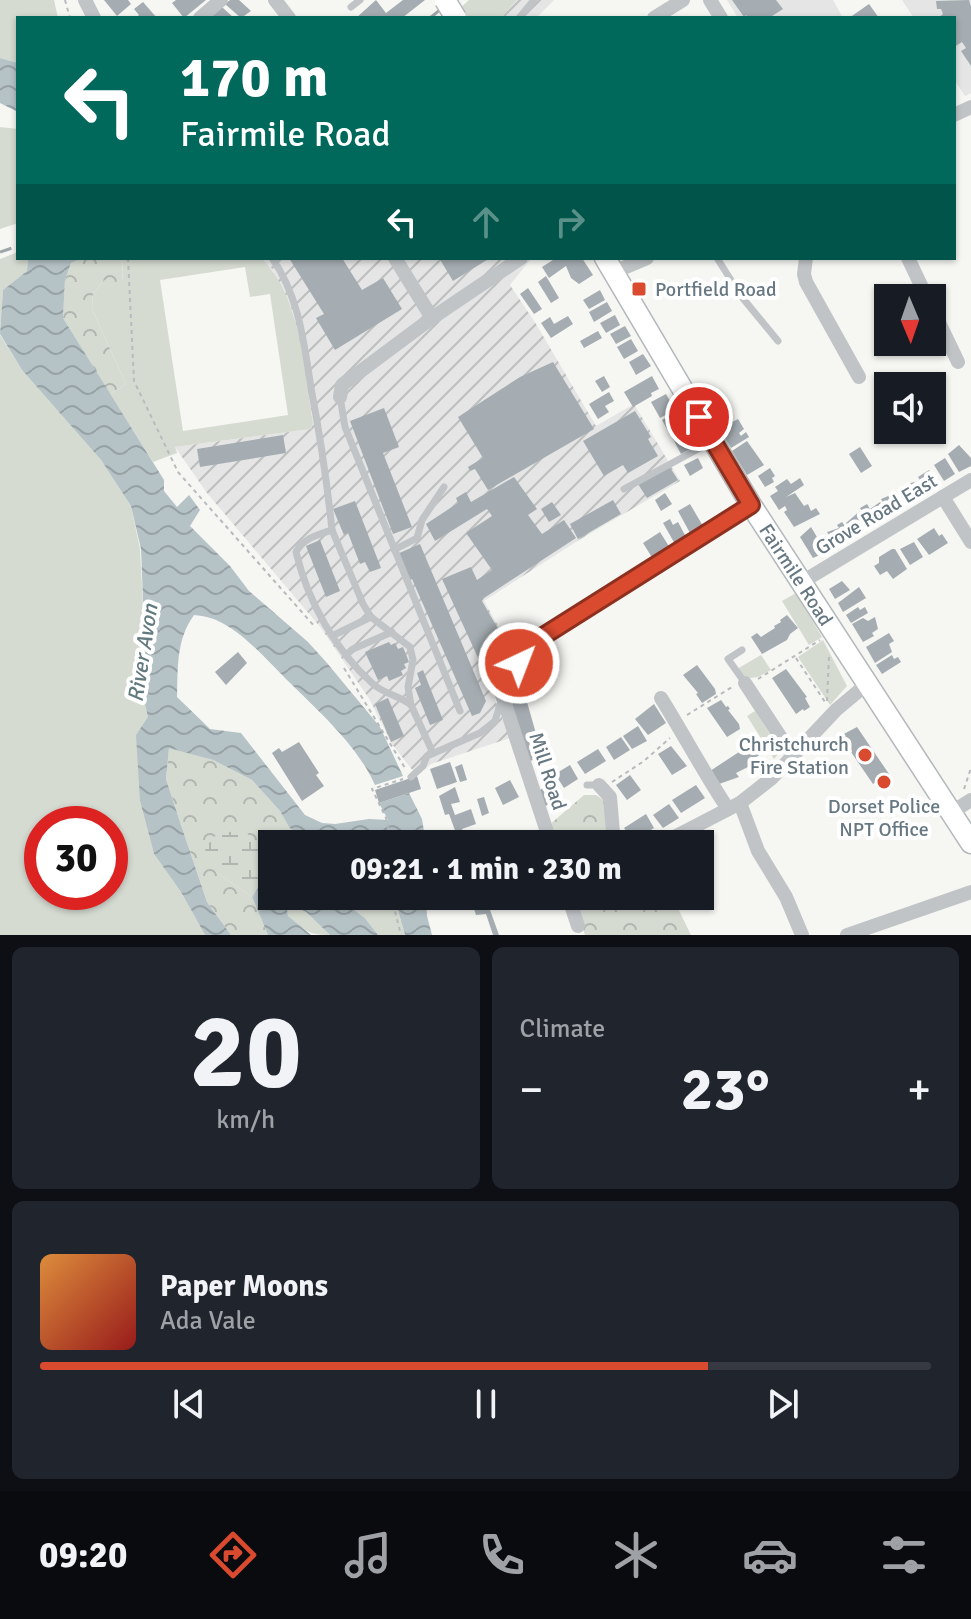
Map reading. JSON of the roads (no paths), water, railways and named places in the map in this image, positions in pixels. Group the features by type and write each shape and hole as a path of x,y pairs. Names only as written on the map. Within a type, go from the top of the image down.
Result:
{"main road":[{"name":"Fairmile Road","path":"610,265 751,505 867,684 964,804 971,843"}],"street":[{"path":"202,16 221,0"},
{"path":"275,0 287,16"},
{"path":"657,16 683,0"},
{"path":"396,260 432,318"},
{"path":"610,265 636,260"},
{"path":"806,260 806,282 859,377"},
{"path":"909,260 920,284"},
{"path":"340,397 342,385 497,265"},
{"path":"946,337 958,362"},
{"name":"Grove Road East","path":"802,582 971,480"},
{"path":"943,497 971,542"},
{"path":"502,695 529,645 751,505"},
{"path":"746,683 793,756"},
{"path":"688,830 734,806 772,778 836,710 867,684"},
{"name":"Mill Road","path":"502,695 546,830"},
{"path":"661,698 701,770 734,806 786,897 802,935"},
{"path":"596,786 610,797 613,830"},
{"path":"847,935 971,892"},
{"path":"573,910 578,926"}],"lane":[{"path":"351,7 360,0"},
{"path":"521,16 534,0"},
{"path":"273,260 283,273 298,311 332,530 371,617 410,647 413,660 408,687 411,705 433,753"},
{"path":"718,260 741,296 778,341"},
{"path":"340,397 345,427 460,711"},
{"path":"624,489 713,441"},
{"path":"394,550 417,538 422,520 444,487"},
{"path":"332,530 313,536 296,552 319,617 375,686 411,705"},
{"path":"332,636 371,617"},
{"path":"347,654 392,632"},
{"path":"742,650 728,659 746,683"},
{"path":"411,777 427,756 480,733 495,721 502,695"}],"water":[{"path":"0,58 16,62 16,111 0,103"},
{"name":"River Avon","path":"28,260 78,260 71,263 65,280 63,318 164,480 164,491 177,507 189,495 200,510 190,526 230,566 249,591 308,642 327,663 380,727 403,776 375,785 347,741 322,715 248,641 213,619 194,615 188,624 179,654 177,697 210,729 241,733 305,815 322,823 335,824 369,819 388,820 379,803 409,793 422,819 424,830 292,830 280,811 252,780 213,760 169,748 166,779 179,819 207,902 231,935 205,935 181,892 154,854 140,801 136,735 148,717 140,680 144,625 141,549 131,506 101,460 22,370 0,334 3,290 27,271"},
{"path":"258,888 258,910 287,910 288,916 311,935 268,935 252,897"},
{"path":"302,910 354,910 378,935 330,935"},
{"path":"398,910 427,910 432,935 405,935"}],"railway":[{"path":"432,16 452,0"},
{"path":"0,252 16,247"}],"place":[{"name":"Portfield Road","path":"639,289"},
{"name":"Christchurch Fire Station","path":"865,755"},
{"name":"Dorset Police NPT Office","path":"884,782"}]}
